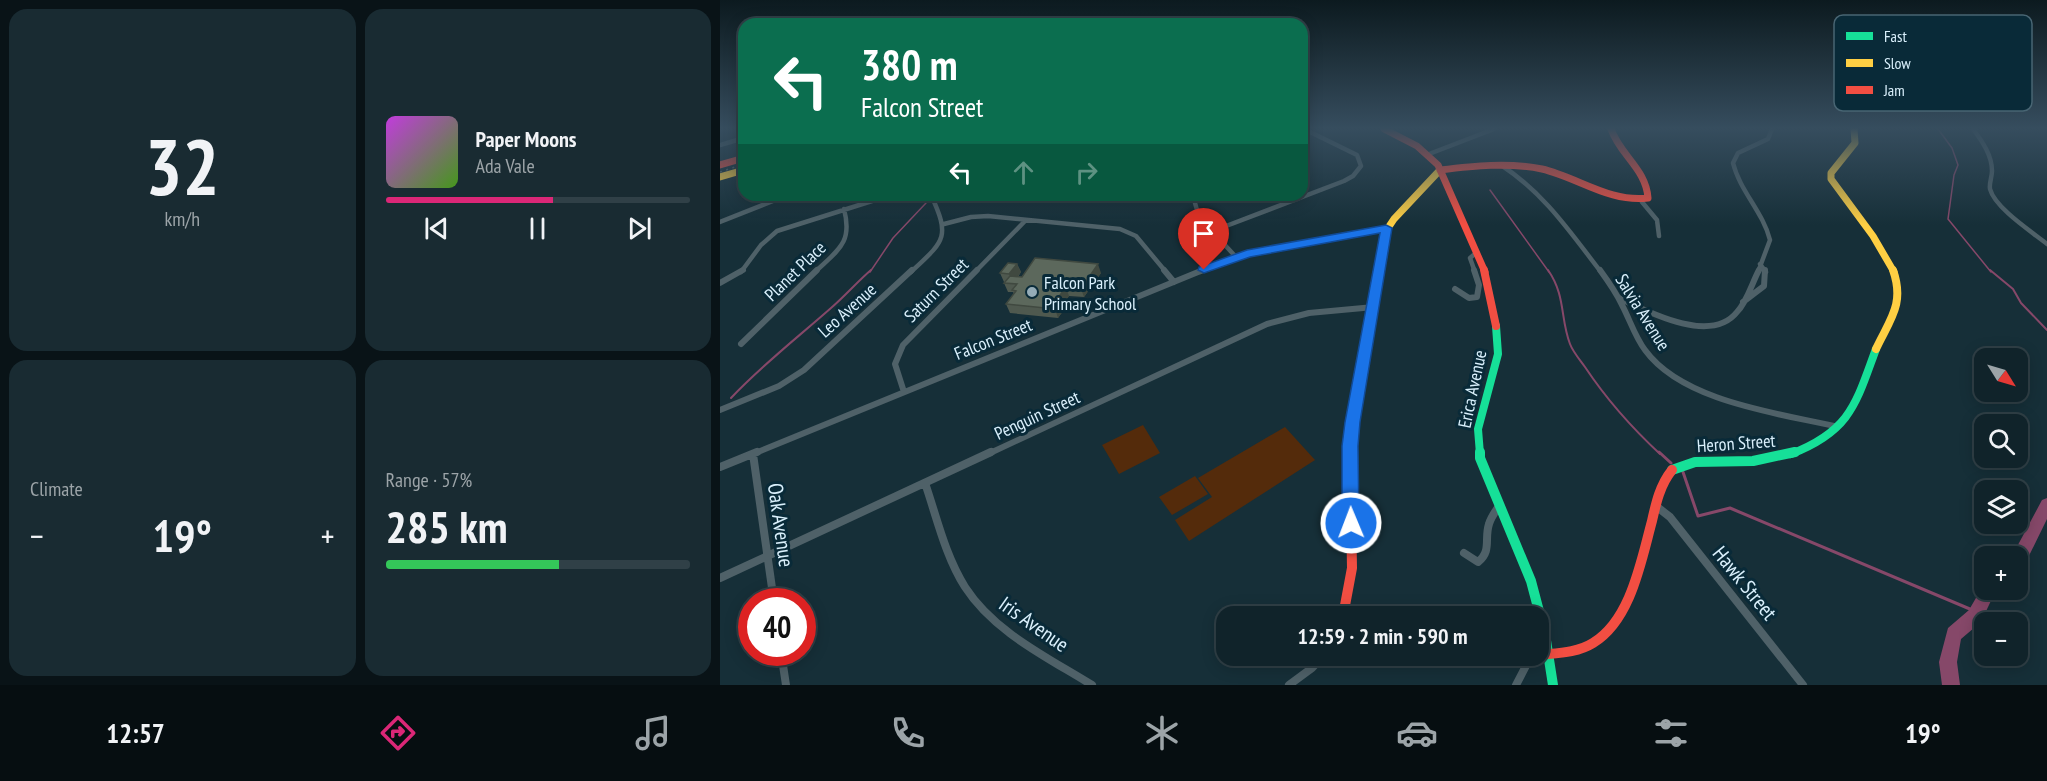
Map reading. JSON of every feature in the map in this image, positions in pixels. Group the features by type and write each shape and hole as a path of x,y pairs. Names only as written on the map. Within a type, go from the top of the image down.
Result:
{"main road":[{"name":"Erica Avenue","path":"1433,161 1440,170 1477,252 1490,290 1498,345 1496,366 1478,429 1477,443 1480,458 1531,581 1534,606"},
{"path":"1346,606 1352,568 1350,446 1386,228 1440,170 1500,164 1542,168 1631,201 1642,202 1648,198 1650,192 1648,183 1629,161"},
{"name":"Heron Street","path":"1549,653 1588,645 1600,639 1611,629 1634,578 1667,476 1679,465 1691,462 1758,462 1778,458 1814,445 1856,403 1899,296 1891,265 1831,179 1831,172 1840,161"},
{"path":"720,177 738,172"},
{"name":"Erica Avenue","path":"1545,666 1553,685"}],"street":[{"path":"1308,195 1344,181 1359,171 1361,166 1359,161"},
{"path":"1619,298 1680,323 1706,326 1725,323 1738,312 1769,246 1768,232 1738,178 1733,161"},
{"path":"1991,161 1992,194 2006,210 2047,244"},
{"name":"Salvia Avenue","path":"1500,164 1524,179 1546,200 1572,232 1619,298 1643,348 1661,367 1677,378 1711,394 1834,426"},
{"path":"720,222 773,201"},
{"path":"720,283 743,271 761,245 777,231 871,201"},
{"path":"934,201 944,224 979,216 1108,227 1126,231 1139,240 1174,282"},
{"path":"1196,201 1195,211 1236,257"},
{"path":"1213,231 1292,201"},
{"path":"1642,202 1657,220 1659,236"},
{"name":"Planet Place","path":"741,344 842,246 849,226 844,209"},
{"name":"Saturn Street","path":"904,392 895,364 903,345 1026,220"},
{"name":"Leo Avenue","path":"720,410 779,386 804,370 932,252 943,239 944,224"},
{"name":"Falcon Street","path":"720,467 1236,257 1386,228"},
{"path":"1455,289 1472,299 1479,295 1479,285 1470,258 1477,252"},
{"path":"1742,303 1764,286 1766,272 1760,264"},
{"name":"Penguin Street","path":"720,578 1268,324 1309,313 1374,307"},
{"name":"Oak Avenue","path":"753,454 772,588"},
{"name":"Iris Avenue","path":"925,483 955,566 973,599 1007,630 1092,685"},
{"name":"Hawk Street","path":"1656,506 1670,517 1803,685"},
{"path":"1464,554 1478,562 1486,555 1490,540 1489,521 1500,507"},
{"path":"783,666 786,685"},
{"path":"1289,685 1314,666"},
{"path":"1516,685 1527,666"}],"shaded area":[{"path":"1143,425 1160,453 1119,474 1102,445"},
{"path":"1285,427 1315,460 1189,541 1175,520 1212,497 1198,478"},
{"path":"1195,476 1208,494 1172,515 1159,497"}],"building":[{"path":"1035,258 1098,264 1081,289 1066,287 1055,302 1060,302 1055,309 1006,304 1016,291 1012,290 1017,284 1004,283 1010,276 1022,277"},
{"path":"1008,263 1017,264 1009,274 1000,273"}],"waterway":[{"path":"1957,161 1958,165 1954,175 1948,219 1991,272"},
{"path":"1490,190 1549,272"},
{"path":"870,272 893,238 926,203"},
{"path":"731,398 871,270"},
{"path":"1548,270 1558,289 1567,334 1573,350 1611,402 1660,454"},
{"path":"1990,270 2013,289 2021,303 2047,330"},
{"path":"1659,452 1671,463"},
{"path":"1683,472 1698,516 1730,508 1977,612"},
{"path":"2026,546 2047,504"},
{"path":"1951,685 1948,662 1954,634 1975,616 1983,600"}],"railway":[{"path":"720,172 738,166"}],"traffic: fast":[{"path":"1496,326 1498,354 1478,429 1480,458 1531,581 1545,634 1553,685"},
{"path":"1672,470 1695,462 1771,459 1788,455 1821,440 1835,429 1857,401 1876,349"}],"traffic: slow":[{"path":"1841,161 1831,173 1831,179 1884,252 1898,283 1897,305 1876,349"},
{"path":"1368,336 1384,234 1394,219 1440,170"},
{"path":"720,177 738,172"}],"traffic: jam":[{"path":"720,165 734,161"},
{"path":"1434,161 1438,165 1485,272 1496,326"},
{"path":"1440,170 1491,165 1529,167 1554,172 1625,198 1648,198 1644,178 1632,161"},
{"path":"1345,606 1352,568 1350,446 1368,336"},
{"path":"1549,654 1587,646 1605,634 1616,621 1639,567 1660,492 1672,470"}],"place":[{"name":"Falcon Park Primary School","path":"1032,292"}],"route":[{"path":"1204,270 1247,254 1386,228 1350,446 1351,523"}]}
